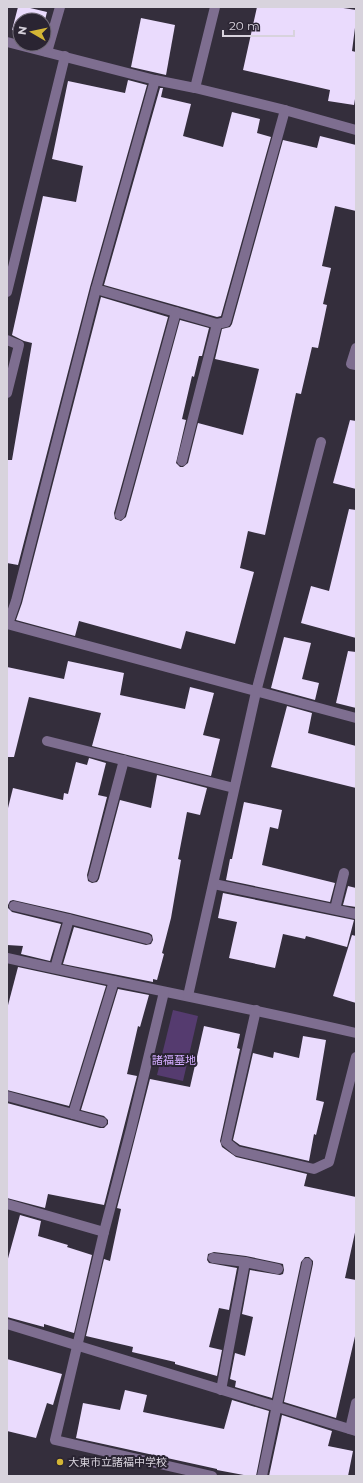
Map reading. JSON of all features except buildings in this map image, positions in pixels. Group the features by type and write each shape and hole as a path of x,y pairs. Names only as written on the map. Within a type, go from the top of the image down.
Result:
{"street":[{"path":"52,35 60,7"},
{"path":"195,88 215,7"},
{"path":"47,52 155,80 285,110 356,130"},
{"path":"7,292 65,56"},
{"path":"155,80 96,289 18,594 8,624 356,718"},
{"path":"96,289 217,324 226,322 285,110"},
{"path":"120,516 176,312"},
{"path":"182,461 217,324"},
{"path":"7,340 19,345 7,393"},
{"path":"356,348 352,364 356,365"},
{"path":"188,996 256,692 321,442"},
{"path":"47,741 234,788"},
{"path":"93,878 124,760"},
{"path":"335,909 344,873"},
{"path":"214,884 356,914"},
{"path":"14,906 147,939"},
{"path":"55,968 69,919"},
{"path":"7,958 256,1010 356,1033"},
{"path":"73,1114 114,981"},
{"path":"164,992 133,1121 104,1232 55,1440 212,1476"},
{"path":"256,1010 226,1142 237,1151 314,1169 328,1162 356,1057"},
{"path":"7,1096 102,1122"},
{"path":"7,1204 104,1232"},
{"path":"213,1258 245,1262 278,1269"},
{"path":"221,1390 245,1262"},
{"path":"262,1476 307,1263"},
{"path":"7,1324 353,1430 356,1403"}],"green space":[{"name":"諸福墓地","path":"173,1010 198,1016 183,1081 157,1075"}],"place":[{"name":"大東市立諸福中学校","path":"60,1462"}]}
